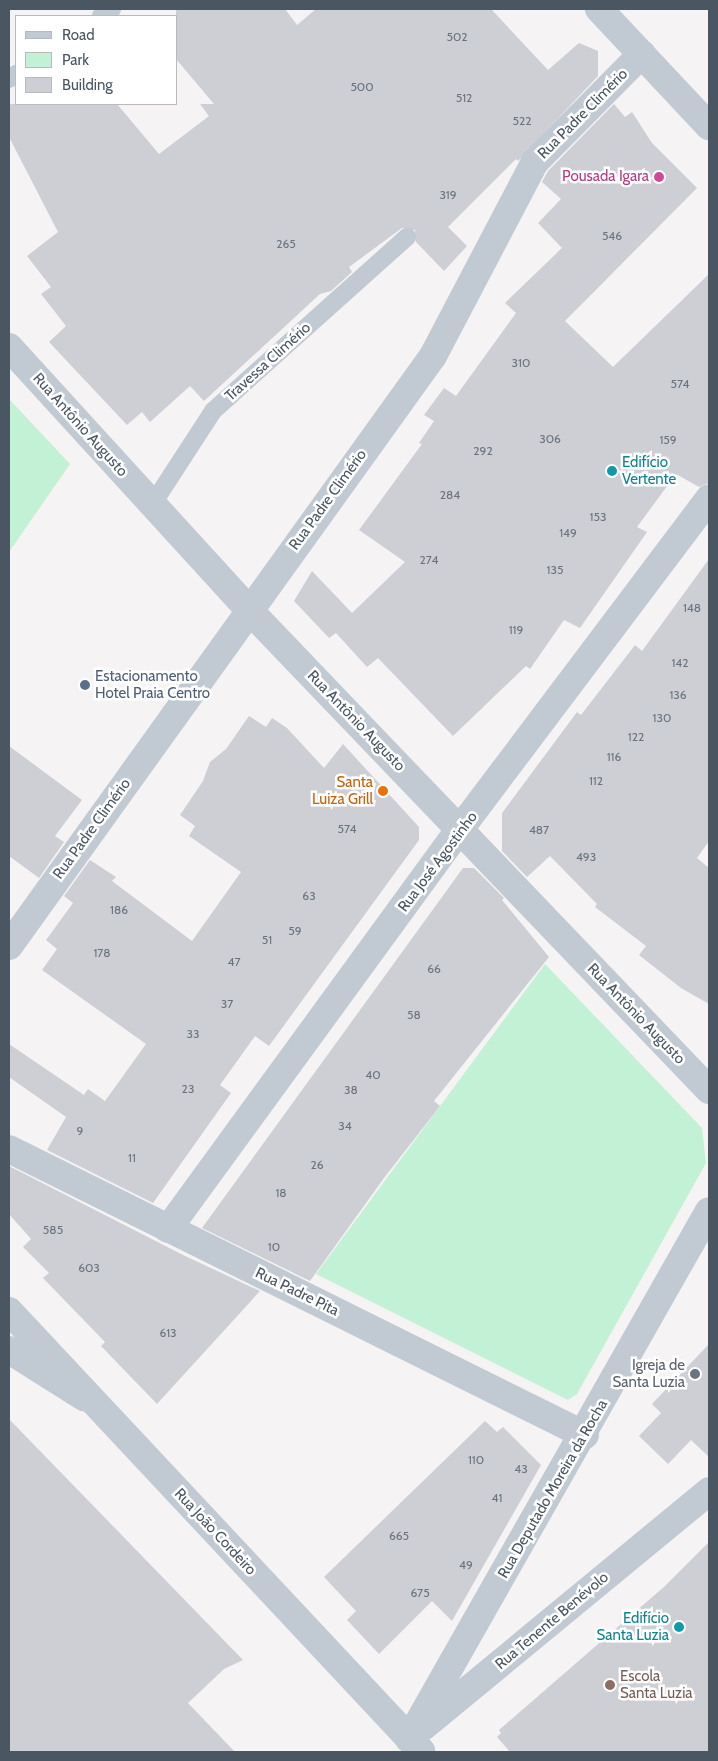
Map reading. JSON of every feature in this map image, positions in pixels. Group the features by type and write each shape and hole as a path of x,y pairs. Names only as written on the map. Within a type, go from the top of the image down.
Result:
{"street":[{"path":"599,9 709,126"},
{"name":"Rua Padre Climério","path":"9,946 433,356 535,162 642,54"},
{"name":"Rua Antônio Augusto","path":"9,347 249,610 709,1090"},
{"name":"Rua José Agostinho","path":"168,1229 460,829 709,498"},
{"name":"Rua Padre Pita","path":"9,1149 585,1435"},
{"name":"Rua Deputado Moreira da Rocha","path":"409,1748 709,1211"},
{"name":"Rua João Cordeiro","path":"9,1311 409,1748"},
{"path":"9,1350 92,1402"},
{"name":"Rua Tenente Benévolo","path":"409,1748 709,1491"}],"lane":[{"name":"Travessa Climério","path":"152,505 213,411 406,237"}],"green space":[{"path":"9,399 70,464 9,552"},
{"path":"545,964 702,1128 706,1163 577,1394 568,1400 316,1274"}],"building":[{"path":"176,9 285,9 297,25 316,9 491,9 548,70 579,43 598,51 598,76 518,161 516,159 448,227 467,246 444,271 416,242 415,230 402,228 349,267 352,272 331,291 320,294 204,401 190,386 150,422 142,412 127,425 49,342 66,326 41,294 51,287 27,256 58,232 9,137 9,104 118,105 159,154 209,116 200,104 214,104 178,61 178,15 176,15"},
{"path":"614,104 625,117 632,112 652,143 697,188 565,321 613,367 709,274 709,483 699,487 676,474 637,527 647,532 580,628 564,620 530,669 526,666 453,736 378,658 367,667 336,633 329,638 294,601 312,571 352,613 405,562 359,530 422,444 419,443 434,421 424,415 444,388 456,396 516,313 505,303 562,248 538,223 561,199 542,182 548,171"},
{"path":"709,559 709,841 697,858 709,868 709,1004 681,988 639,955 646,946 595,907 597,904 550,856 527,877 502,851 502,813 577,712 581,715 635,645 642,651"},
{"path":"249,716 266,727 272,718 287,728 324,768 343,744 419,827 419,840 269,1046 255,1036 220,1085 231,1093 153,1203 47,1150 66,1117 9,1077 9,1044 84,1095 88,1089 105,1101 146,1044 42,970 57,949 46,940 73,903 64,896 90,860 116,877 112,881 192,941 241,872 189,836 195,826 180,815 203,781 210,762 226,749"},
{"path":"9,746 82,800 55,836 64,842 39,878 9,856"},
{"path":"463,868 474,868 504,898 502,900 549,957 434,1101 440,1106 384,1178 310,1281 202,1228"},
{"path":"9,1166 183,1255 260,1291 157,1404 101,1346 105,1342 43,1278 49,1273 23,1247 31,1239 9,1214"},
{"name":"Igreja de Santa Luzia","path":"709,1344 709,1457 691,1440 668,1464 639,1436 661,1413 652,1404"},
{"path":"9,1419 243,1660 224,1669 188,1703 235,1752 9,1752"},
{"path":"485,1421 497,1432 503,1427 541,1465 452,1621 432,1601 379,1654 347,1620 356,1611 324,1577"},
{"name":"Escola Santa Luzia","path":"709,1542 709,1752 510,1752 497,1737 501,1733 499,1730 665,1586"}],"place":[{"name":"Pousada Igara","path":"659,177"},
{"name":"Edifício Vertente","path":"612,471"},
{"name":"Estacionamento Hotel Praia Centro","path":"85,685"},
{"name":"Santa Luiza Grill","path":"383,791"},
{"name":"Igreja de Santa Luzia","path":"695,1374"},
{"name":"Edifício Santa Luzia","path":"679,1627"},
{"name":"Escola Santa Luzia","path":"610,1685"}]}
